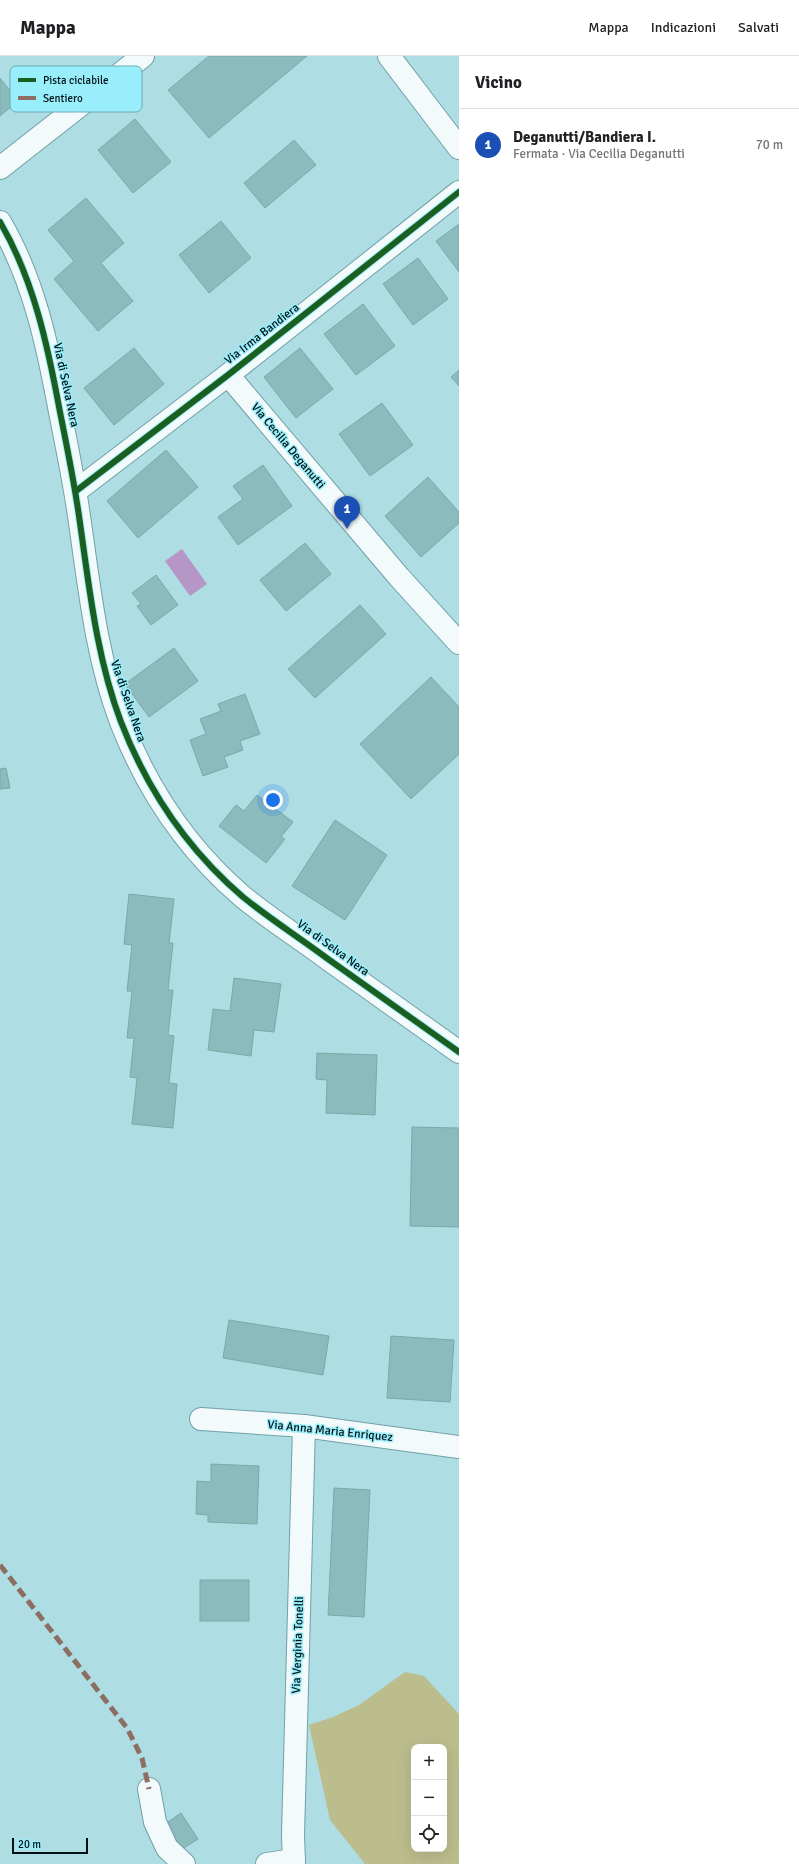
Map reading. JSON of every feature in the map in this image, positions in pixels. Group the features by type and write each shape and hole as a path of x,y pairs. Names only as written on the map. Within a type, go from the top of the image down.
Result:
{"street":[{"path":"130,66 143,56"},
{"path":"389,56 459,148"},
{"path":"0,168 72,112"},
{"name":"Via Irma Bandiera","path":"76,491 228,375 459,192"},
{"name":"Via di Selva Nera","path":"0,222 22,266 41,326 51,366 76,491 99,646 110,687 135,754 152,788 170,817 212,867 251,903 459,1052"},
{"name":"Via Cecilia Deganutti","path":"228,375 394,571 459,643"},
{"name":"Via Anna Maria Enriquez","path":"201,1419 304,1426 459,1447"},
{"name":"Via Verginia Tonelli","path":"294,1862 304,1426"},
{"path":"149,1789 156,1822 167,1848 184,1864"},
{"path":"267,1864 294,1862"}],"green space":[{"path":"405,1672 424,1676 459,1714 459,1864 365,1864 330,1820 309,1725 333,1717 359,1705"}],"shaded area":[{"path":"182,549 207,584 190,596 165,561"}],"building":[{"path":"209,56 307,56 209,138 168,90"},
{"path":"0,78 10,91 10,108 0,116"},
{"path":"135,119 171,162 133,193 98,150"},
{"path":"294,140 316,165 265,208 244,183"},
{"path":"86,198 124,243 101,263 133,301 98,331 54,279 74,261 48,230"},
{"path":"221,221 251,258 209,293 179,255"},
{"path":"459,224 459,272 436,241"},
{"path":"418,258 448,299 413,325 383,284"},
{"path":"363,304 395,346 356,375 324,334"},
{"path":"134,348 164,384 114,425 84,388"},
{"path":"300,348 333,389 296,418 264,377"},
{"path":"459,370 459,386 451,377"},
{"path":"382,403 413,445 370,476 339,434"},
{"path":"166,450 198,487 138,538 107,501"},
{"path":"263,465 292,506 238,545 218,517 243,499 233,486"},
{"path":"428,477 459,512 459,523 421,557 385,516"},
{"path":"305,543 331,574 286,611 260,580"},
{"path":"156,575 178,605 151,625 137,606 141,604 132,593"},
{"path":"360,605 386,634 315,698 288,669"},
{"path":"174,648 198,681 149,717 125,684"},
{"path":"431,677 459,707 459,754 411,799 360,744"},
{"path":"245,694 260,734 240,741 243,750 224,757 228,767 203,776 190,740 206,734 200,719 221,711 218,704"},
{"path":"6,768 10,788 0,789 0,769"},
{"path":"257,795 293,822 281,837 285,839 266,863 219,826 236,805 244,811"},
{"path":"335,820 387,855 345,920 292,886"},
{"path":"129,894 174,899 169,943 173,943 168,990 173,990 168,1035 174,1036 169,1083 177,1084 173,1128 132,1124 137,1078 130,1077 134,1038 127,1038 132,991 127,991 132,945 124,944"},
{"path":"234,978 281,984 274,1032 254,1030 251,1056 208,1050 213,1009 230,1011"},
{"path":"317,1053 377,1055 375,1115 326,1113 327,1080 316,1079"},
{"path":"412,1127 459,1128 459,1227 410,1226"},
{"path":"229,1320 329,1336 323,1375 223,1358"},
{"path":"391,1336 454,1340 450,1402 387,1398"},
{"path":"211,1464 259,1466 257,1524 208,1522 208,1515 196,1514 197,1481 211,1482"},
{"path":"334,1488 370,1490 364,1617 328,1615"},
{"path":"200,1580 249,1580 249,1621 200,1621"},
{"path":"181,1813 198,1839 181,1850 165,1824"}],"marked path":[{"path":"0,1565 127,1728 142,1758 149,1789"}],"cycle path":[{"path":"76,491 228,375 459,192"},
{"path":"0,222 12,244 31,290 45,339 73,477 99,646 112,697 131,747 143,771 171,817 187,839 223,879 243,897 274,921 459,1052"}],"place":[{"name":"Deganutti/Bandiera I.","path":"347,529"}]}
